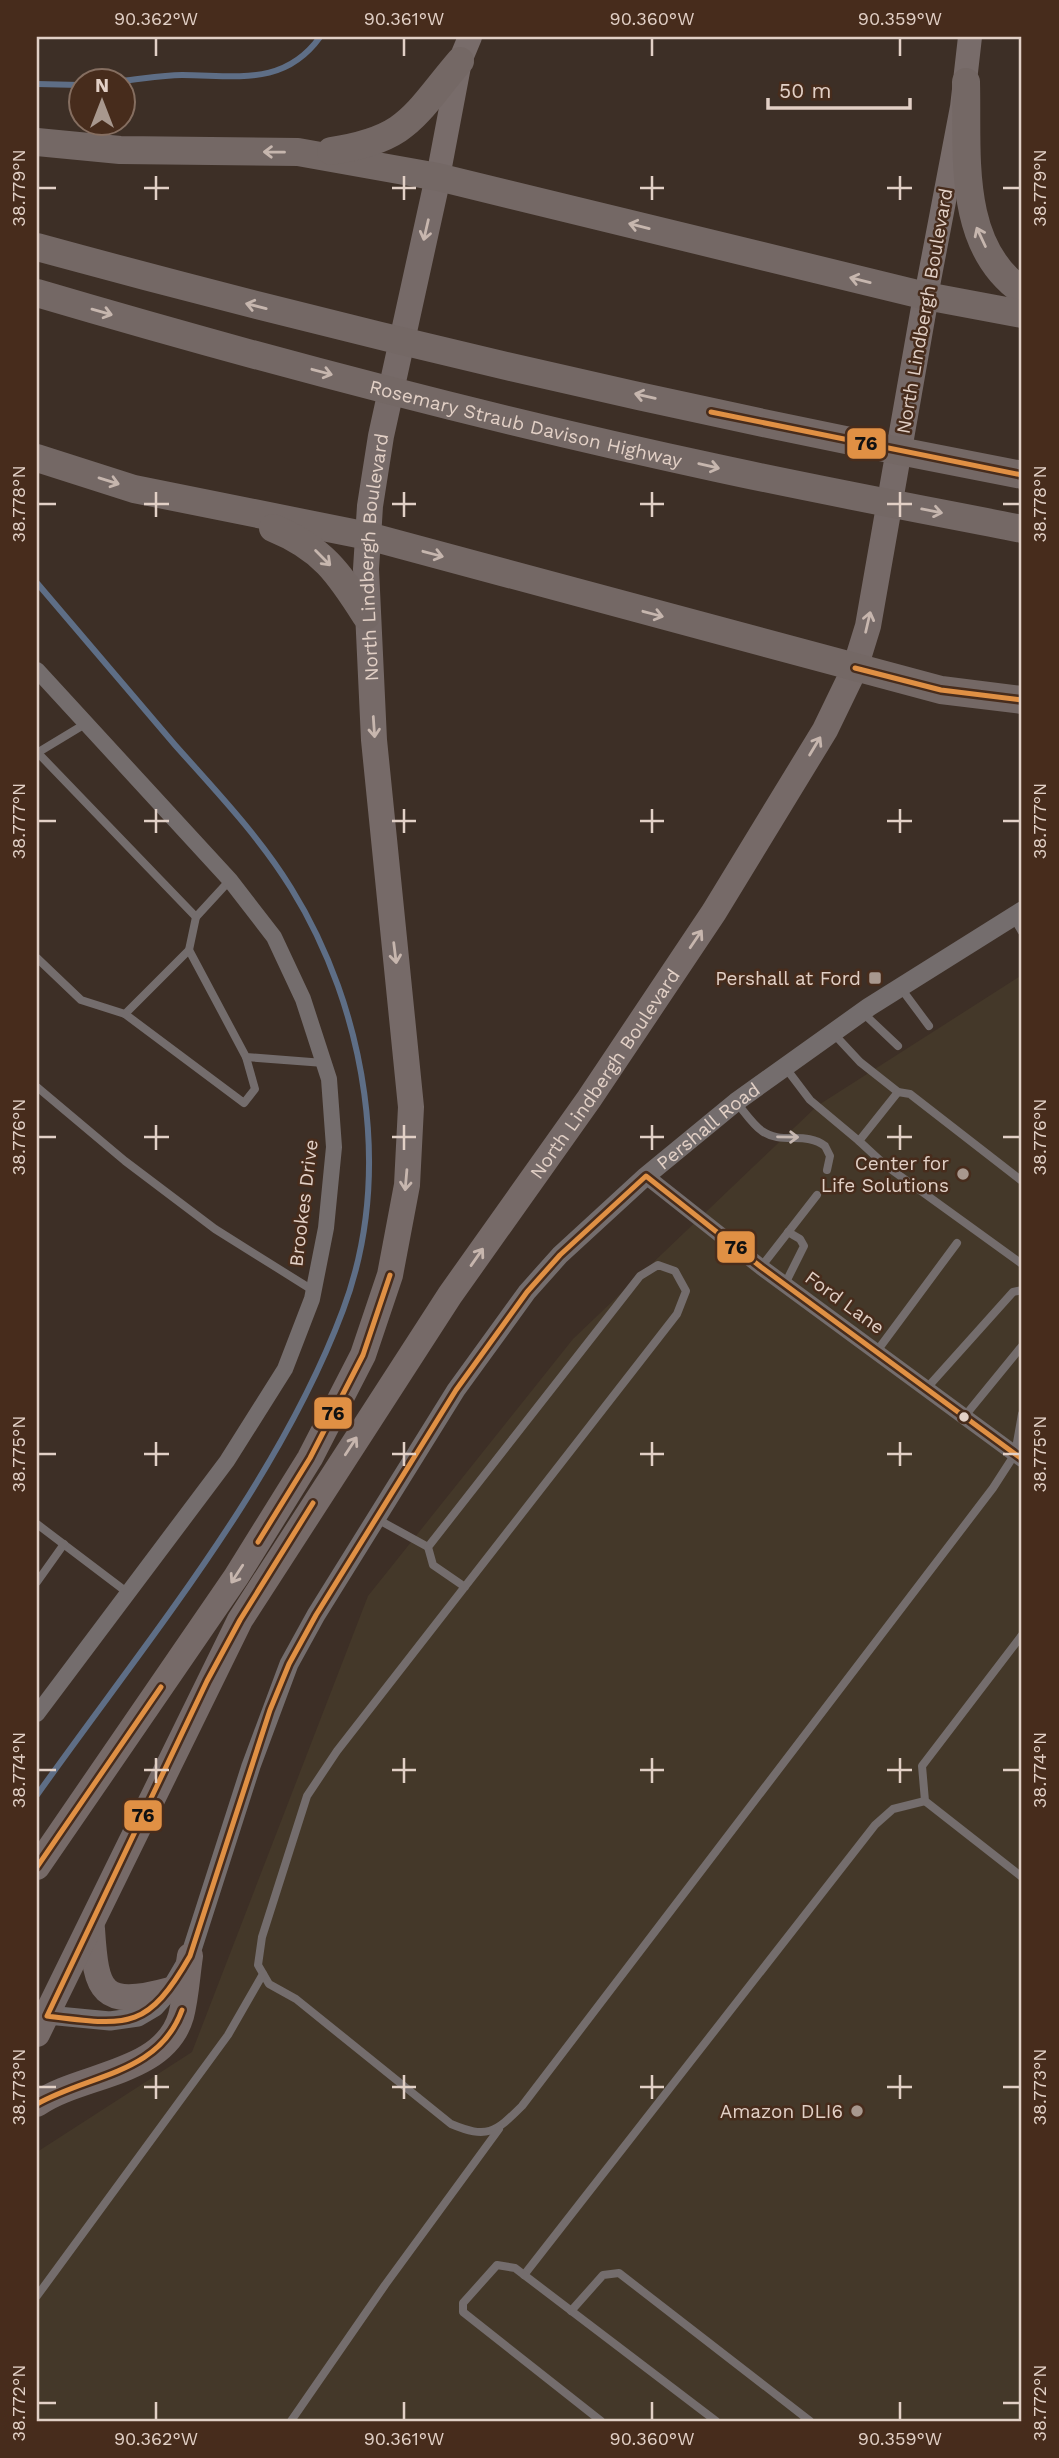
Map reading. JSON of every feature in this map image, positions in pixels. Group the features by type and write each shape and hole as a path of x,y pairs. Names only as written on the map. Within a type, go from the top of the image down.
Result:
{"highway":[{"path":"37,142 120,150 312,154 359,147 402,130 465,49"},
{"path":"364,164 393,156 412,145 425,130 465,49"},
{"path":"968,58 969,202 980,239 998,265 1022,291"},
{"path":"312,154 438,177 926,296 1022,314"},
{"name":"North Lindbergh Boulevard","path":"37,1867 236,1577 310,1458 363,1354 390,1275 407,1185 411,1107 390,910 366,617 368,536 381,436 438,177"},
{"path":"37,247 267,309 871,446 1022,475"},
{"name":"Rosemary Straub Davison Highway","path":"37,292 242,350 527,424 717,468 1022,529"},
{"name":"North Lindbergh Boulevard","path":"40,2021 92,1926 208,1681 268,1573 450,1295 589,1100 714,912 825,730 855,668 868,626 926,296"},
{"path":"37,458 134,489 368,536 941,690 1022,699"},
{"path":"219,506 296,537 318,552 343,579 366,617"},
{"path":"92,1926 95,1973 101,1986 114,1995 132,1998 170,1990"},
{"path":"37,2104 130,2065 168,2039 180,2017 190,1956"}],"main road":[{"name":"North Lindbergh Boulevard","path":"438,177 465,49"},
{"name":"North Lindbergh Boulevard","path":"926,296 968,58"}],"street":[{"name":"Brookes Drive","path":"37,671 230,880 274,937 303,999 329,1079 334,1147 326,1228 314,1291 285,1369 227,1461 37,1714"},
{"name":"Pershall Road","path":"40,2021 110,2021 138,2017 155,2007 170,1990 190,1956 251,1766 289,1664 456,1390 527,1292 560,1255 646,1176 736,1102 862,1012 1019,920"},
{"name":"Ford Lane","path":"646,1176 761,1267 1019,1457"}],"lane":[{"path":"85,724 37,753 196,918"},
{"path":"125,1014 189,950 196,918 230,880"},
{"path":"37,958 81,1000 125,1014 244,1103 255,1089 246,1057 189,950"},
{"path":"901,987 929,1026"},
{"path":"862,1012 898,1046"},
{"path":"833,1033 860,1062 898,1092 910,1094 1022,1181"},
{"path":"246,1057 324,1063"},
{"path":"785,1067 810,1100 885,1165 1022,1264"},
{"path":"37,1087 125,1161 215,1229 314,1291"},
{"path":"859,1141 898,1092"},
{"path":"736,1102 763,1132 774,1136 805,1136 825,1146 830,1156 827,1170"},
{"path":"761,1267 817,1195"},
{"path":"785,1284 804,1246 800,1239 788,1232"},
{"path":"877,1351 957,1243"},
{"path":"428,1547 640,1276 658,1265 674,1271 686,1291 677,1314 337,1751 307,1796 262,1937 258,1965 269,1984 296,1999 451,2124 476,2134 499,2129"},
{"path":"926,1389 1013,1292 1022,1290"},
{"path":"964,1417 1022,1346"},
{"path":"291,2421 499,2129 522,2106 1019,1457 1022,1414"},
{"path":"377,1518 428,1547 433,1565 465,1587"},
{"path":"37,1524 128,1593"},
{"path":"37,1582 64,1545"},
{"path":"1022,1635 922,1766 925,1801 1022,1877"},
{"path":"524,2275 878,1822 893,1809 925,1801"},
{"path":"37,2296 228,2035 263,1974"},
{"path":"601,2421 463,2312 463,2304 497,2265 515,2268 716,2421"},
{"path":"571,2311 603,2275 618,2273 810,2421"}],"shaded area":[{"path":"1022,975 1022,2421 37,2421 37,2152 192,2052 368,1596 573,1339 817,1106"}],"waterway":[{"path":"136,79 174,75 258,75 291,64 306,53 320,37"},
{"path":"37,84 66,85"},
{"path":"37,583 236,814 291,888 317,935 338,986 354,1039 364,1093 369,1149 367,1204 358,1258 343,1310 316,1375 283,1438 206,1561 37,1795"}],"transit line":[{"name":"76","path":"711,412 1022,475"},
{"name":"76","path":"855,668 941,690 1022,700"},
{"name":"76","path":"313,1503 240,1620 207,1681 47,2016 97,2021 133,2018 147,2011 175,1981 190,1956 270,1710 289,1664 316,1615 456,1390 527,1292 560,1255 646,1176 761,1267 1022,1459"},
{"name":"76","path":"258,1542 310,1458 363,1355 390,1275"},
{"name":"76","path":"37,1867 161,1687"},
{"name":"76","path":"37,2104 140,2060 157,2047 171,2031 182,2010"}],"place":[{"name":"Pershall at Ford","path":"875,978"},
{"name":"Center for Life Solutions","path":"963,1174"},
{"name":"Amazon DLI6","path":"857,2111"}]}
